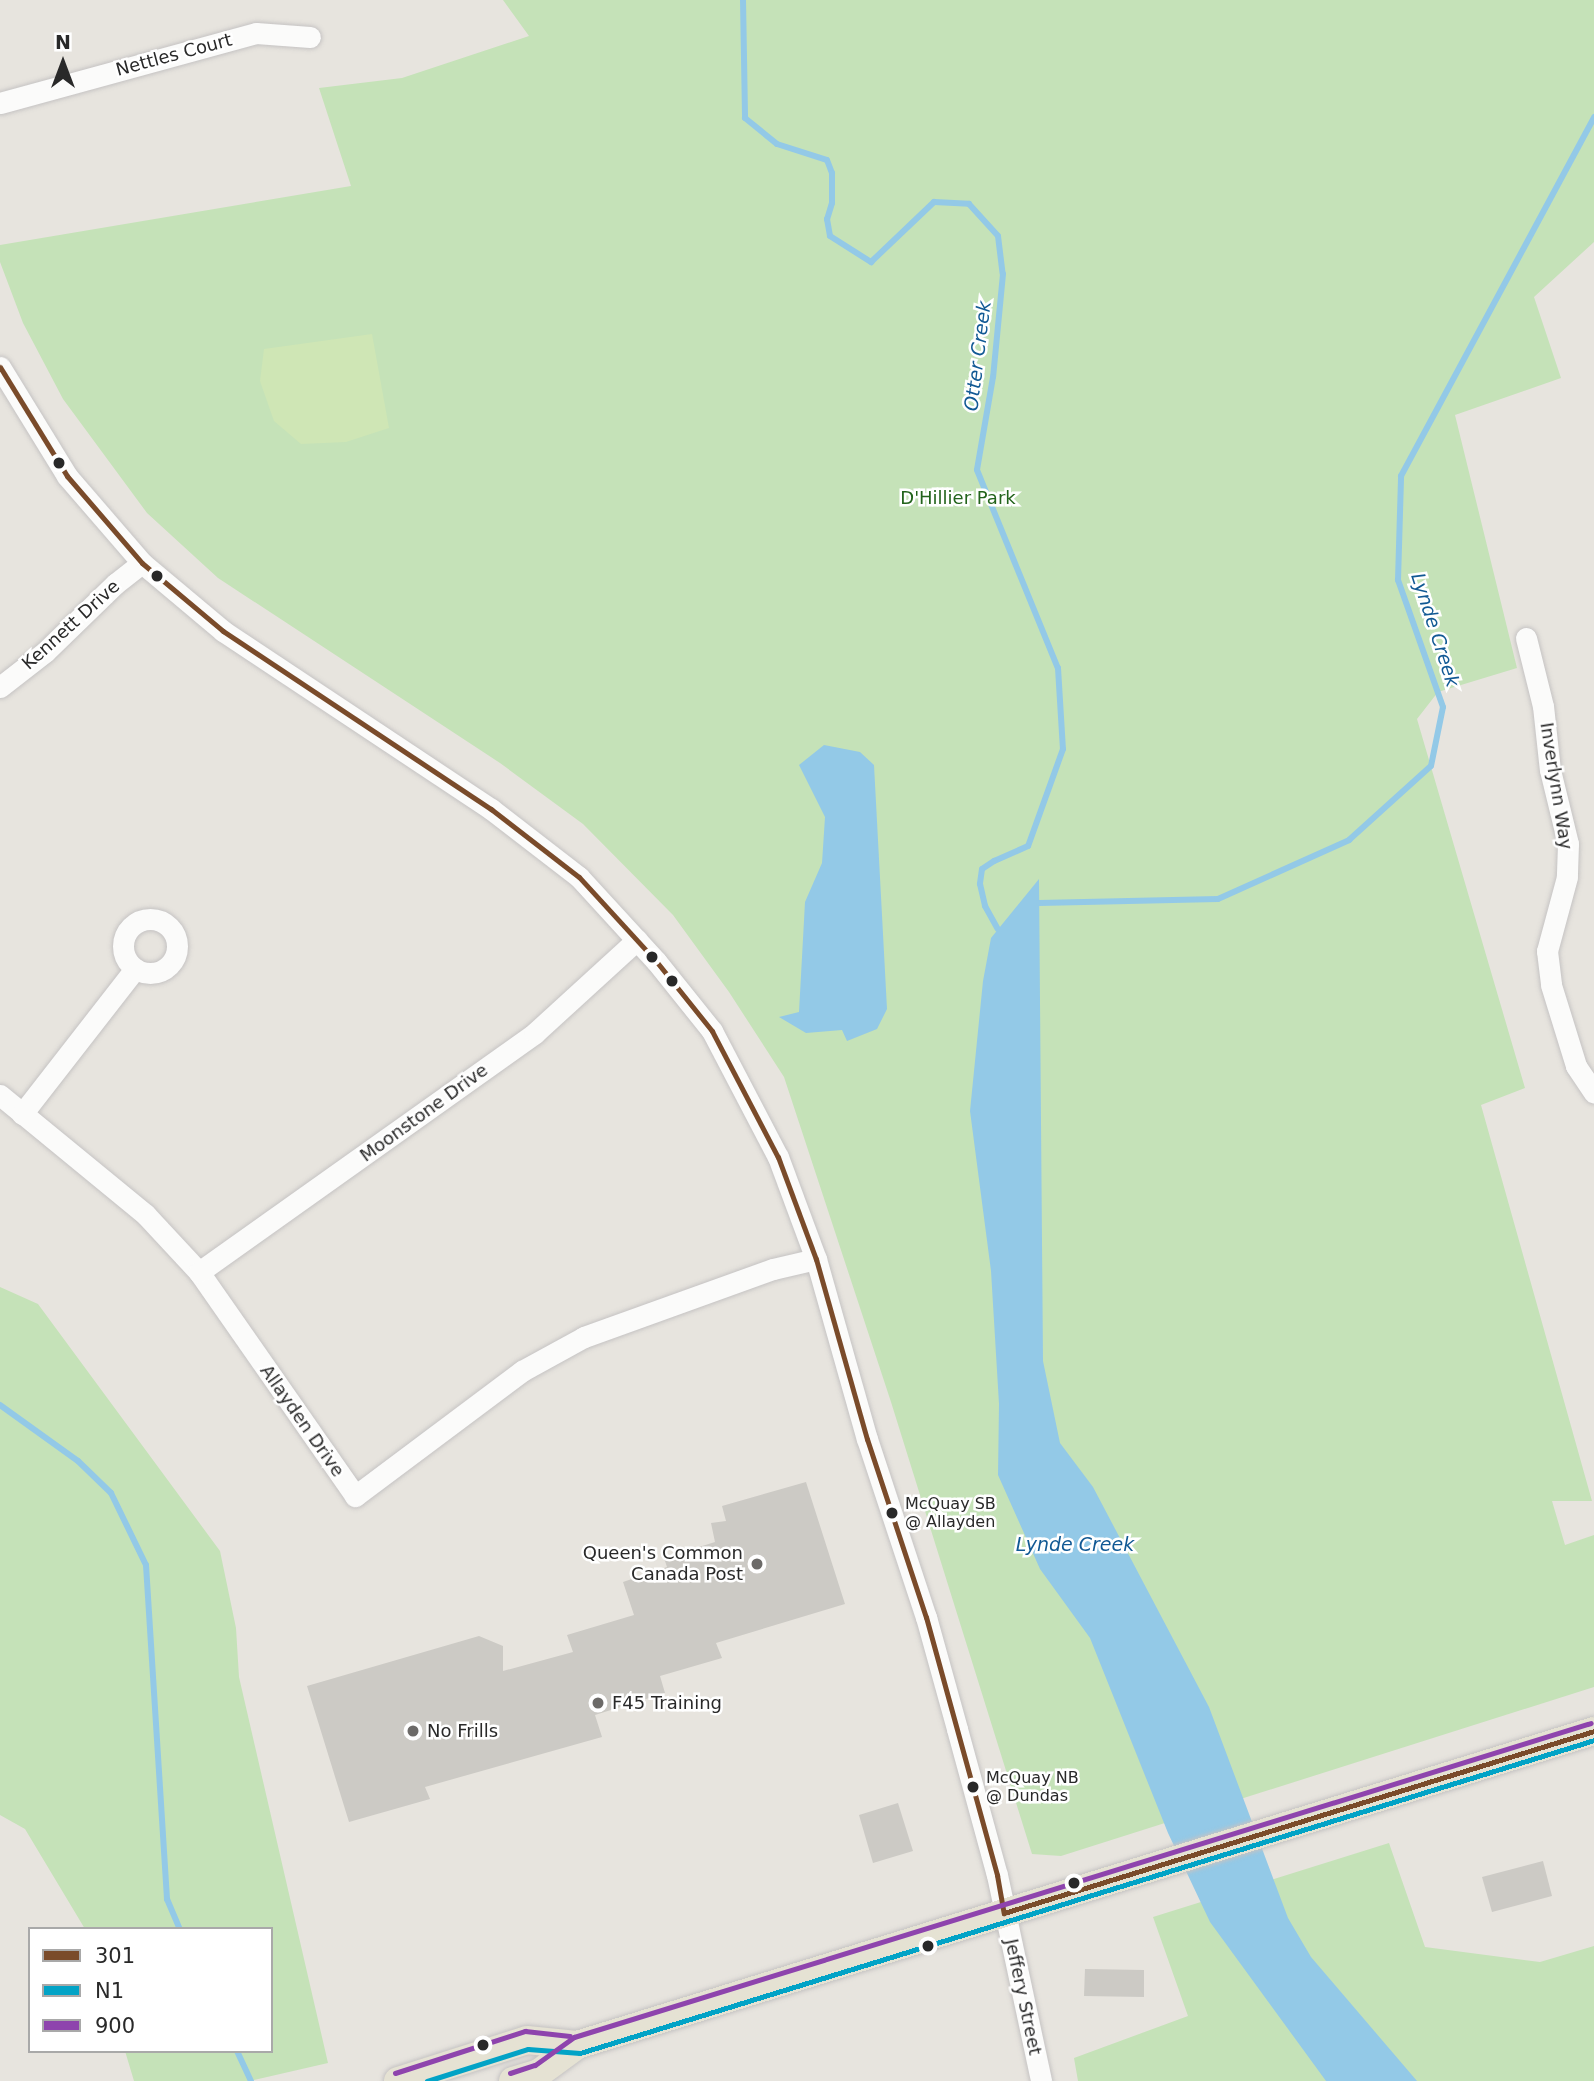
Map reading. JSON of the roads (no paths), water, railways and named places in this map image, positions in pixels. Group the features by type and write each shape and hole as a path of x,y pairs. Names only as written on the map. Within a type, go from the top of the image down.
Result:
{"main road":[{"path":"513,2081 539,2073 577,2045 1594,1731"},
{"path":"411,2079 527,2040 577,2045"}],"street":[{"name":"Nettles Court","path":"0,103 256,33 310,37"},
{"name":"Jeffery Street","path":"1,372 67,476 142,563 223,631 491,809 579,877 637,940 712,1031 778,1157 816,1259 867,1439 926,1617 997,1875 1041,2081"},
{"name":"Kennett Drive","path":"0,687 45,652 115,584 142,563"},
{"name":"Inverlynn Way","path":"1526,638 1544,706 1550,770 1568,844 1567,877 1548,951 1552,985 1576,1066 1594,1093"},
{"name":"Moonstone Drive","path":"199,1272 535,1033 637,940"},
{"path":"22,1114 135,969"},
{"name":"Allayden Drive","path":"0,1095 146,1215 199,1272 355,1496 522,1371 584,1337 773,1269 816,1259"}],"water":[{"path":"824,745 860,752 874,765 887,1009 877,1029 847,1041 842,1030 806,1033 779,1017 799,1012 805,902 822,863 825,817 799,765"},
{"name":"Lynde Creek","path":"1039,879 1043,1361 1060,1443 1093,1487 1209,1707 1288,1918 1311,1957 1417,2081 1326,2081 1210,1922 1168,1833 1090,1638 1040,1569 998,1475 999,1404 991,1271 970,1111 983,981 991,938"}],"waterway":[{"name":"Otter Creek","path":"743,0 745,118 777,144 827,160 832,173 832,203 827,219 830,236 871,262 934,202 969,204 998,236 1003,274 993,377 977,470 1058,668 1063,749 1028,846 982,869 980,884 985,906 998,929"},
{"name":"Lynde Creek","path":"1039,903 1218,899 1349,840 1431,766 1443,707 1398,580 1401,476 1594,117"},
{"path":"0,1405 78,1461 111,1493 146,1565 167,1899 179,1927"},
{"path":"238,2053 251,2081"}],"place":[{"name":"McQuay SB @ Allayden","path":"892,1513"},
{"name":"Queen's Common Canada Post","path":"757,1564"},
{"name":"F45 Training","path":"598,1703"},
{"name":"No Frills","path":"413,1731"},
{"name":"McQuay NB @ Dundas","path":"973,1787"}],"park label":[{"name":"D'Hillier Park","path":"958,498"}]}
